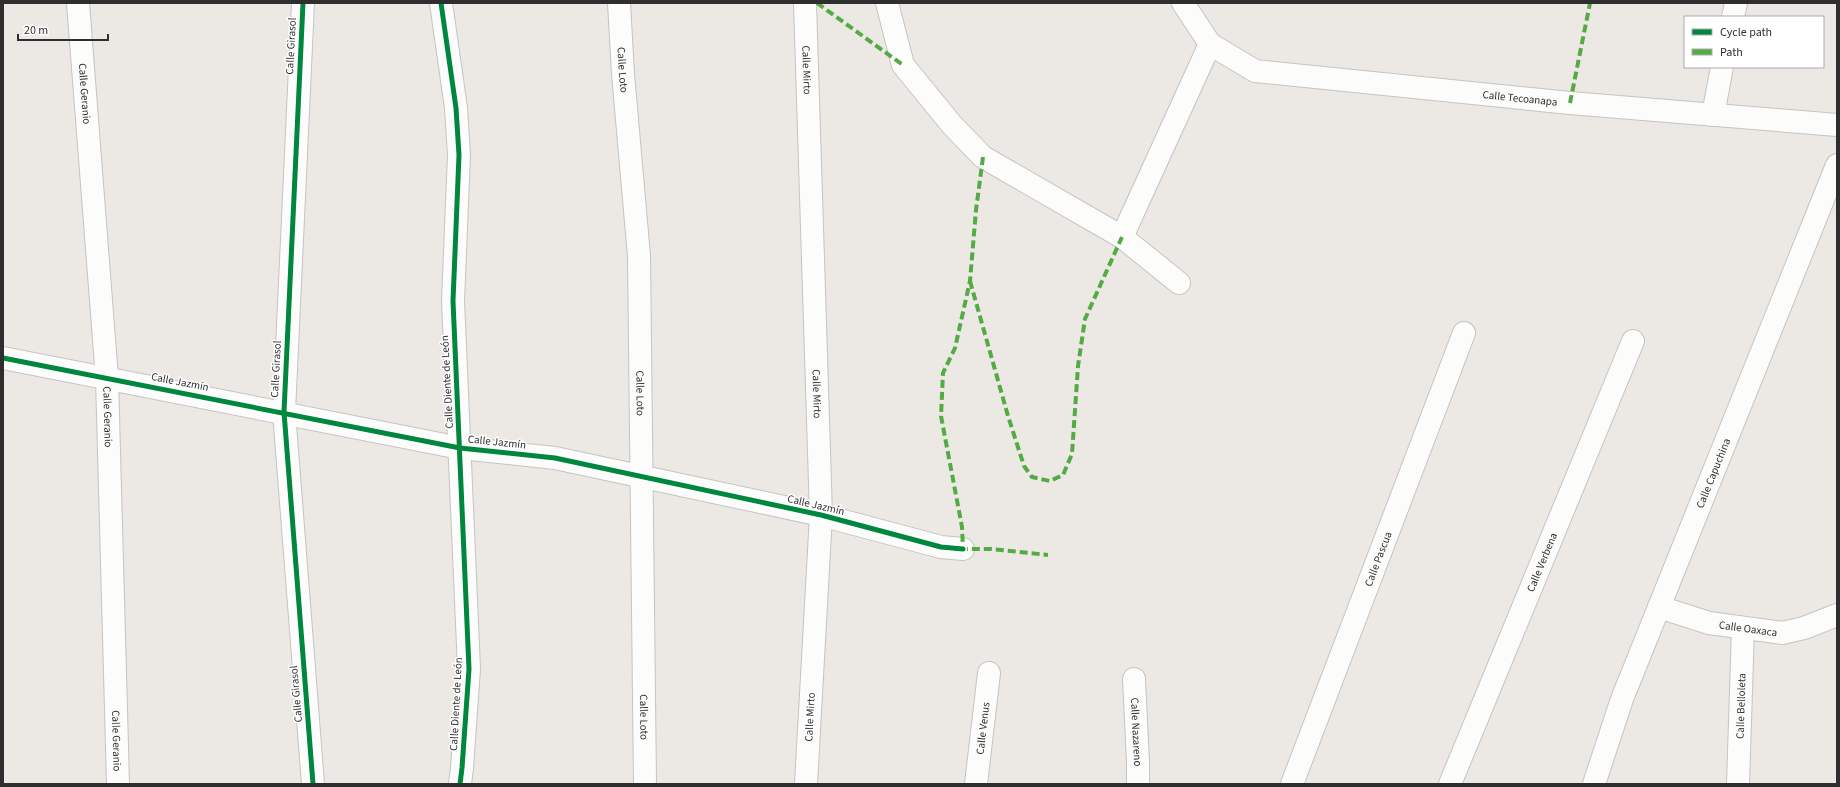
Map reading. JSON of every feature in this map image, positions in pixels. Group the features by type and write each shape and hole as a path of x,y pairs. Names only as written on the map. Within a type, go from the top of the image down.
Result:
{"street":[{"name":"Calle Geranio","path":"78,3 106,378 118,784"},
{"name":"Calle Girasol","path":"303,3 284,412 313,784"},
{"name":"Calle Diente de León","path":"440,3 456,108 459,155 453,301 469,669 460,784"},
{"name":"Calle Loto","path":"619,3 623,74 639,256 645,784"},
{"name":"Calle Mirto","path":"805,3 821,515 806,784"},
{"path":"887,3 903,65 952,125 983,157 1122,237 1179,283"},
{"path":"1122,237 1210,44 1182,3"},
{"path":"1733,16 1736,3"},
{"name":"Calle Tecoanapa","path":"1210,44 1255,71 1531,99 1837,125"},
{"path":"1713,115 1722,68"},
{"name":"Calle Capuchina","path":"1594,784 1622,698 1837,165"},
{"name":"Calle Pascua","path":"1292,784 1464,333"},
{"name":"Calle Verbena","path":"1450,784 1633,341"},
{"name":"Calle Jazmín","path":"3,358 284,412 460,448 555,458 642,478 821,515 941,547 963,550"},
{"name":"Calle Oaxaca","path":"1659,607 1709,623 1782,633 1804,628 1837,615"},
{"name":"Calle Belloleta","path":"1738,784 1743,628"},
{"name":"Calle Venus","path":"976,784 989,673"},
{"name":"Calle Nazareno","path":"1134,679 1138,784"}],"marked path":[{"path":"817,3 903,65"},
{"path":"1570,103 1590,3"},
{"path":"983,157 976,210 970,281 955,348 943,373 941,416 962,527 963,549 991,549 1048,555"},
{"path":"970,281 1008,416 1024,466 1032,477 1050,481 1063,475 1072,454 1078,366 1085,319 1122,237"}],"cycle path":[{"path":"303,3 284,412 313,784"},
{"path":"441,3 456,108 459,155 453,301 469,669 460,784"},
{"path":"3,358 460,448 555,458 821,515 941,547 963,549"}]}
